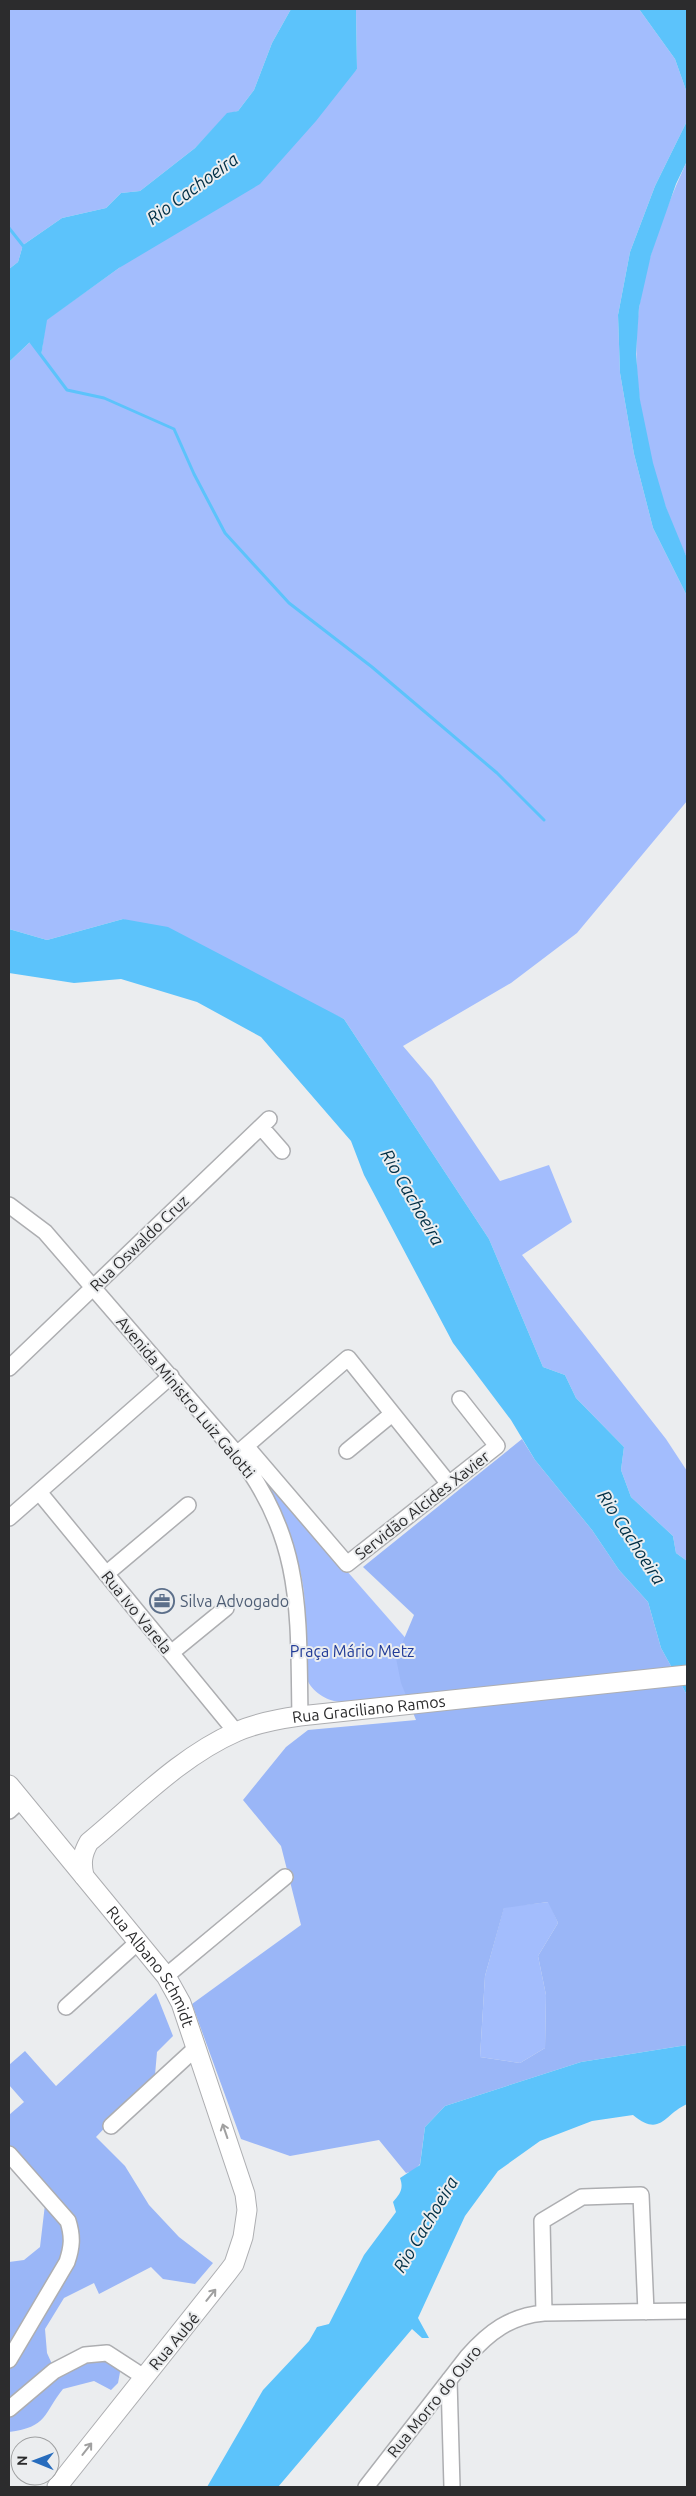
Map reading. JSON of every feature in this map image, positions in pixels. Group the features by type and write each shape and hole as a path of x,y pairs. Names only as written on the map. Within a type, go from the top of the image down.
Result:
{"main road":[{"name":"Rua Graciliano Ramos","path":"89,1842 173,1772 214,1743 236,1732 266,1722 300,1716 687,1675"},
{"name":"Rua Albano Schmidt","path":"9,1785 15,1806 54,1840 166,1976 181,2003 241,2177"},
{"path":"54,1840 68,1845 89,1842"},
{"path":"84,1876 81,1863 83,1852 89,1842"},
{"name":"Rua Aubé","path":"57,2487 210,2297 234,2264 243,2237 247,2210 241,2177"}],"street":[{"name":"Rua Oswaldo Cruz","path":"9,1368 265,1123 282,1152"},
{"name":"Avenida Ministro Luiz Galotti","path":"9,1205 45,1232 171,1376 242,1450 279,1526 291,1562 297,1616 300,1716"},
{"path":"242,1450 348,1358 448,1484"},
{"path":"9,1518 171,1376"},
{"name":"Servidão Alcides Xavier","path":"242,1450 347,1564 497,1446 460,1399"},
{"path":"347,1451 392,1414"},
{"name":"Rua Ivo Varela","path":"38,1492 236,1732"},
{"path":"106,1574 188,1505"},
{"path":"171,1653 226,1608"},
{"path":"166,1976 286,1877"},
{"path":"66,2008 138,1942"},
{"path":"111,2126 197,2047"},
{"path":"9,2154 68,2221 72,2234 72,2247 67,2262 9,2360"},
{"path":"544,2313 542,2221 582,2197 641,2194 646,2312"},
{"name":"Rua Morro do Ouro","path":"366,2487 470,2353 494,2331 518,2318 544,2313 687,2311"},
{"path":"9,2409 54,2371 85,2355 108,2353 144,2377"},
{"path":"449,2380 452,2487"}],"green space":[{"path":"9,9 291,9 272,43 254,90 238,111 227,114 195,148 140,191 121,193 106,208 62,218 23,245 18,262 9,269"},
{"path":"356,9 639,9 675,59 687,93 687,121 655,186 630,252 618,315 620,373 634,454 653,528 687,596 687,801 577,933 511,983 403,1046 432,1080 500,1181 549,1165 572,1222 522,1255 666,1439 687,1471 687,1561 676,1553 673,1536 631,1497 621,1470 624,1447 576,1398 565,1375 543,1367 489,1239 344,1019 123,919 47,940 9,929 9,362 30,342 41,356 46,320 119,268 357,69"},
{"path":"687,161 687,558 663,500 646,436 640,403 636,339 646,270 664,215"},
{"name":"Praça Mário Metz","path":"269,1482 451,1690 343,1702 324,1697 312,1687 305,1674 303,1652 305,1608 303,1586 297,1559"},
{"path":"549,1902 558,1923 538,1956 546,1995 545,2048 520,2063 480,2057 485,1976 504,1907"}],"shaded area":[{"path":"522,1439 535,1460 592,1530 619,1570 648,1602 661,1648 687,1695 687,2045 581,2062 445,2106 425,2127 420,2164 414,2171 406,2173 379,2140 290,2156 241,2139 192,2004 301,1925 281,1846 243,1800 286,1747 308,1730 416,1720 401,1683 396,1658 414,1615 363,1567","holes":["548,1902 558,1923 538,1956 546,1995 545,2048 520,2063 480,2057 485,1976 504,1908"]},
{"path":"156,1993 173,2036 157,2052 155,2075 96,2137 125,2166 149,2205 179,2237 213,2263 195,2284 163,2279 151,2267 99,2294 94,2283 64,2298 45,2329 47,2353 52,2364 92,2352 121,2367 118,2383 111,2390 94,2381 63,2389 38,2423 22,2430 9,2432 9,2262 24,2260 40,2247 46,2196 43,2182 9,2145 9,2115 24,2102 9,2085 9,2065 25,2051 56,2086"}],"water":[{"name":"Rio Cachoeira","path":"291,9 356,9 357,69 316,121 260,184 119,268 47,320 41,356 30,342 9,362 9,269 18,262 23,245 62,218 106,208 121,193 140,191 195,148 227,113 238,111 254,90 272,43"},
{"path":"639,9 687,9 687,93 675,59"},
{"path":"687,121 687,161 676,184 651,255 639,308 636,354 640,400 653,463 666,507 687,558 687,596 653,528 634,454 620,373 618,315 630,252 655,186"},
{"name":"Rio Cachoeira","path":"123,919 168,927 344,1019 489,1239 543,1367 565,1375 576,1398 624,1447 621,1470 631,1497 673,1536 676,1553 687,1561 687,1695 661,1648 648,1602 619,1570 592,1530 535,1460 511,1420 453,1343 364,1175 351,1141 261,1037 197,1002 121,979 74,983 9,973 9,929 47,940"},
{"name":"Rio Cachoeira","path":"687,2045 687,2104 662,2122 650,2124 642,2122 633,2115 592,2121 540,2141 498,2171 465,2216 418,2318 429,2338 422,2338 412,2329 278,2487 207,2487 263,2390 309,2341 317,2327 329,2324 364,2255 396,2212 393,2202 401,2191 400,2178 420,2165 425,2127 445,2106 581,2062"}],"waterway":[{"path":"9,228 24,247"},
{"path":"28,338 67,390 104,398 174,429 194,474 225,533 289,603 372,667 497,773 544,820"}],"place":[{"name":"Silva Advogado","path":"162,1601"}]}
